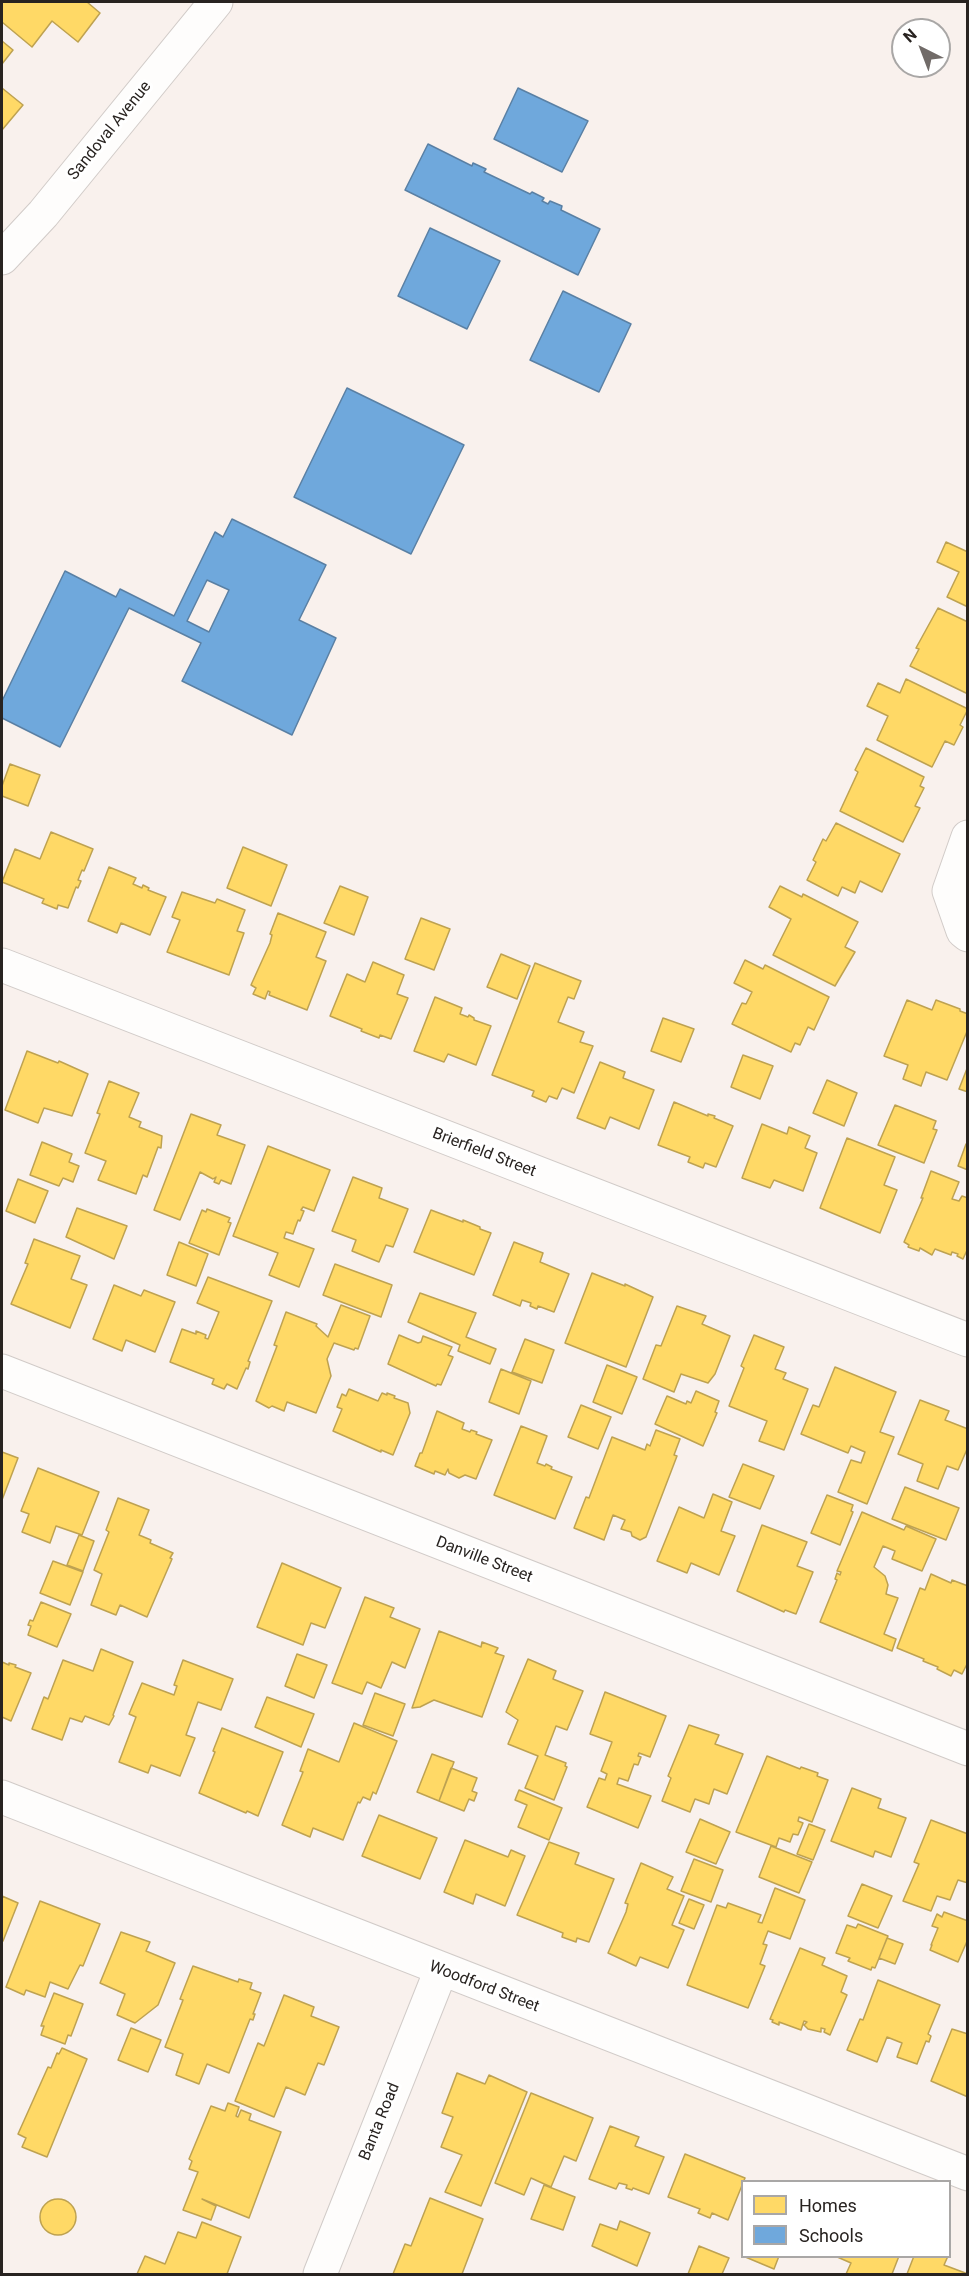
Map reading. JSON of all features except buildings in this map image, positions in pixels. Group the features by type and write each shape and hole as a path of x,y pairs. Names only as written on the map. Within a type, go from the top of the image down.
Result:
{"street":[{"name":"Sandoval Avenue","path":"2,258 43,214 216,2"},
{"path":"967,838 949,891 963,931 968,935"},
{"name":"Brierfield Street","path":"2,965 968,1340"},
{"name":"Danville Street","path":"2,1371 968,1749"},
{"name":"Woodford Street","path":"2,1797 968,2174"},
{"name":"Banta Road","path":"320,2274 441,1970"}]}
